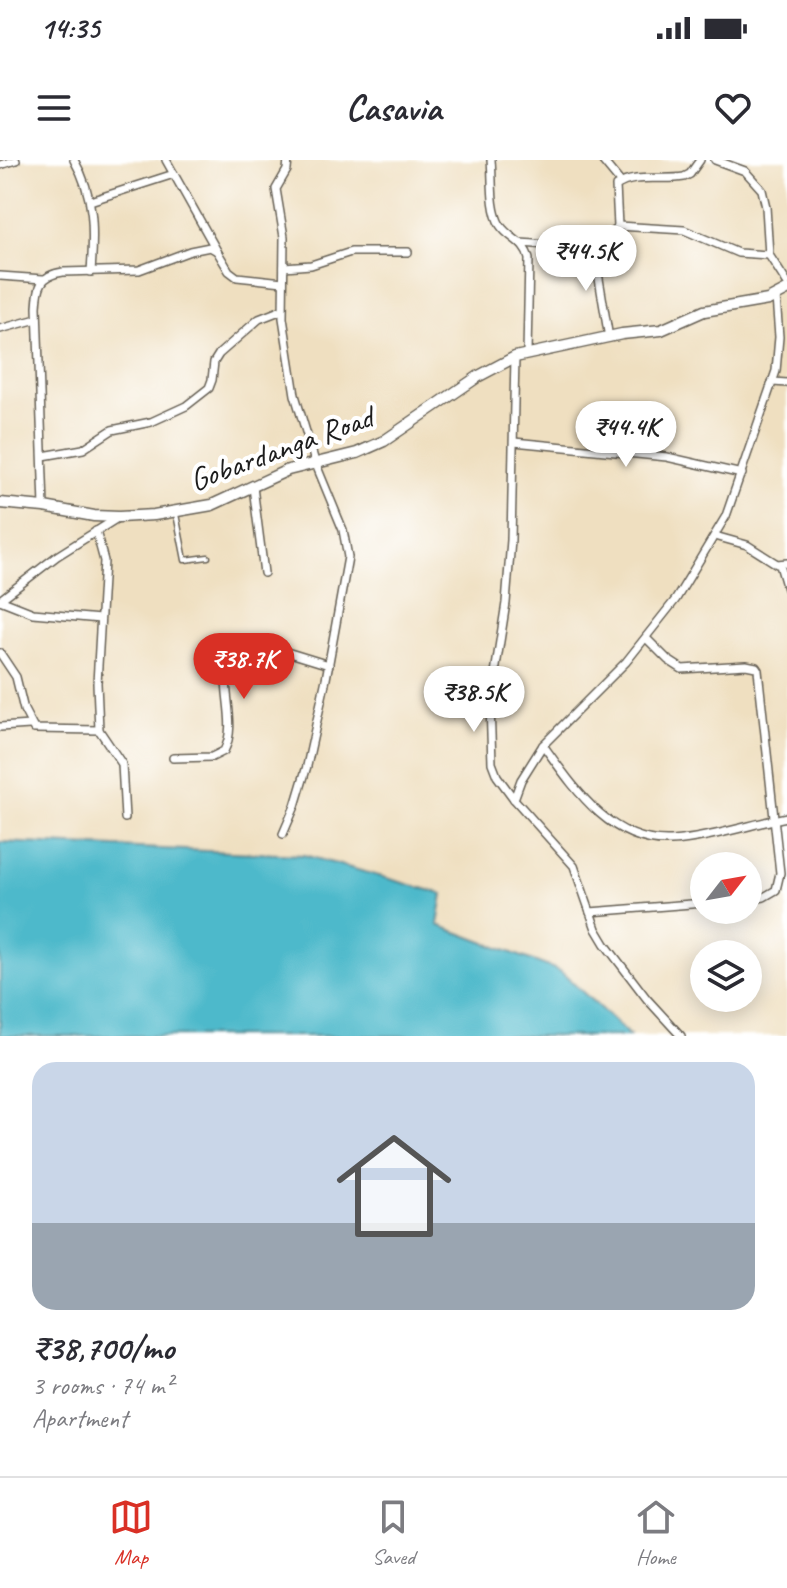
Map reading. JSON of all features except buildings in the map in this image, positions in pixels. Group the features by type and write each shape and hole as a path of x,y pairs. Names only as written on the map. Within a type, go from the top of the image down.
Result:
{"main road":[{"name":"Gobardanga Road","path":"0,503 119,517 212,505 288,470 357,453 384,441 479,376 515,357 661,330 692,315 776,297 787,290"}],"street":[{"path":"0,165 16,160"},
{"path":"74,160 90,201 94,224 91,272"},
{"path":"166,160 229,271 237,277 283,282"},
{"path":"283,834 301,789 329,665 348,557 343,530 315,462 295,395 282,310 283,225 276,189 287,170 288,160"},
{"path":"491,160 497,220 505,232 521,243 529,259 527,353"},
{"path":"602,160 621,183"},
{"path":"521,243 593,243 607,238 618,226 620,217 616,186 638,179 684,177 700,160"},
{"path":"715,160 751,175 762,190 769,255 787,283"},
{"path":"90,201 174,174"},
{"path":"618,226 684,230 738,253 769,255"},
{"path":"593,243 609,338"},
{"path":"44,507 37,319 38,287 43,279 51,273 139,270 203,247 217,251"},
{"path":"284,267 311,265 351,252 408,252"},
{"path":"0,276 43,279"},
{"path":"514,799 526,771 543,745 616,673 646,638 690,579 715,536 735,496 773,382 779,352 776,297"},
{"path":"43,456 83,449 112,430 151,422 186,406 209,388 214,362 219,354 259,319 282,310"},
{"path":"0,329 37,319"},
{"path":"515,357 510,562 490,705 492,763 497,776 514,799 574,866 596,929 609,950 681,1036"},
{"path":"773,382 787,383"},
{"path":"514,442 667,457 742,474"},
{"path":"253,487 264,573"},
{"path":"0,600 57,556 119,517"},
{"path":"96,531 104,561 97,683 99,730 124,771 125,818"},
{"path":"715,536 747,545 784,564 787,589"},
{"path":"0,600 33,613 100,619"},
{"path":"646,638 682,669 746,665 758,670 780,873 776,890 762,897"},
{"path":"173,758 212,757 224,751 229,743 227,670 231,650 236,645 251,641 329,665"},
{"path":"0,653 16,677 30,725"},
{"path":"0,727 30,725 39,730 99,730"},
{"path":"543,745 566,777 603,817 625,832 639,837 673,841 787,817"},
{"path":"590,912 690,904"}],"lane":[{"path":"175,512 185,560 208,557"}],"water":[{"path":"0,842 304,855 443,894 438,925 560,971 630,1036 0,1036"}]}
